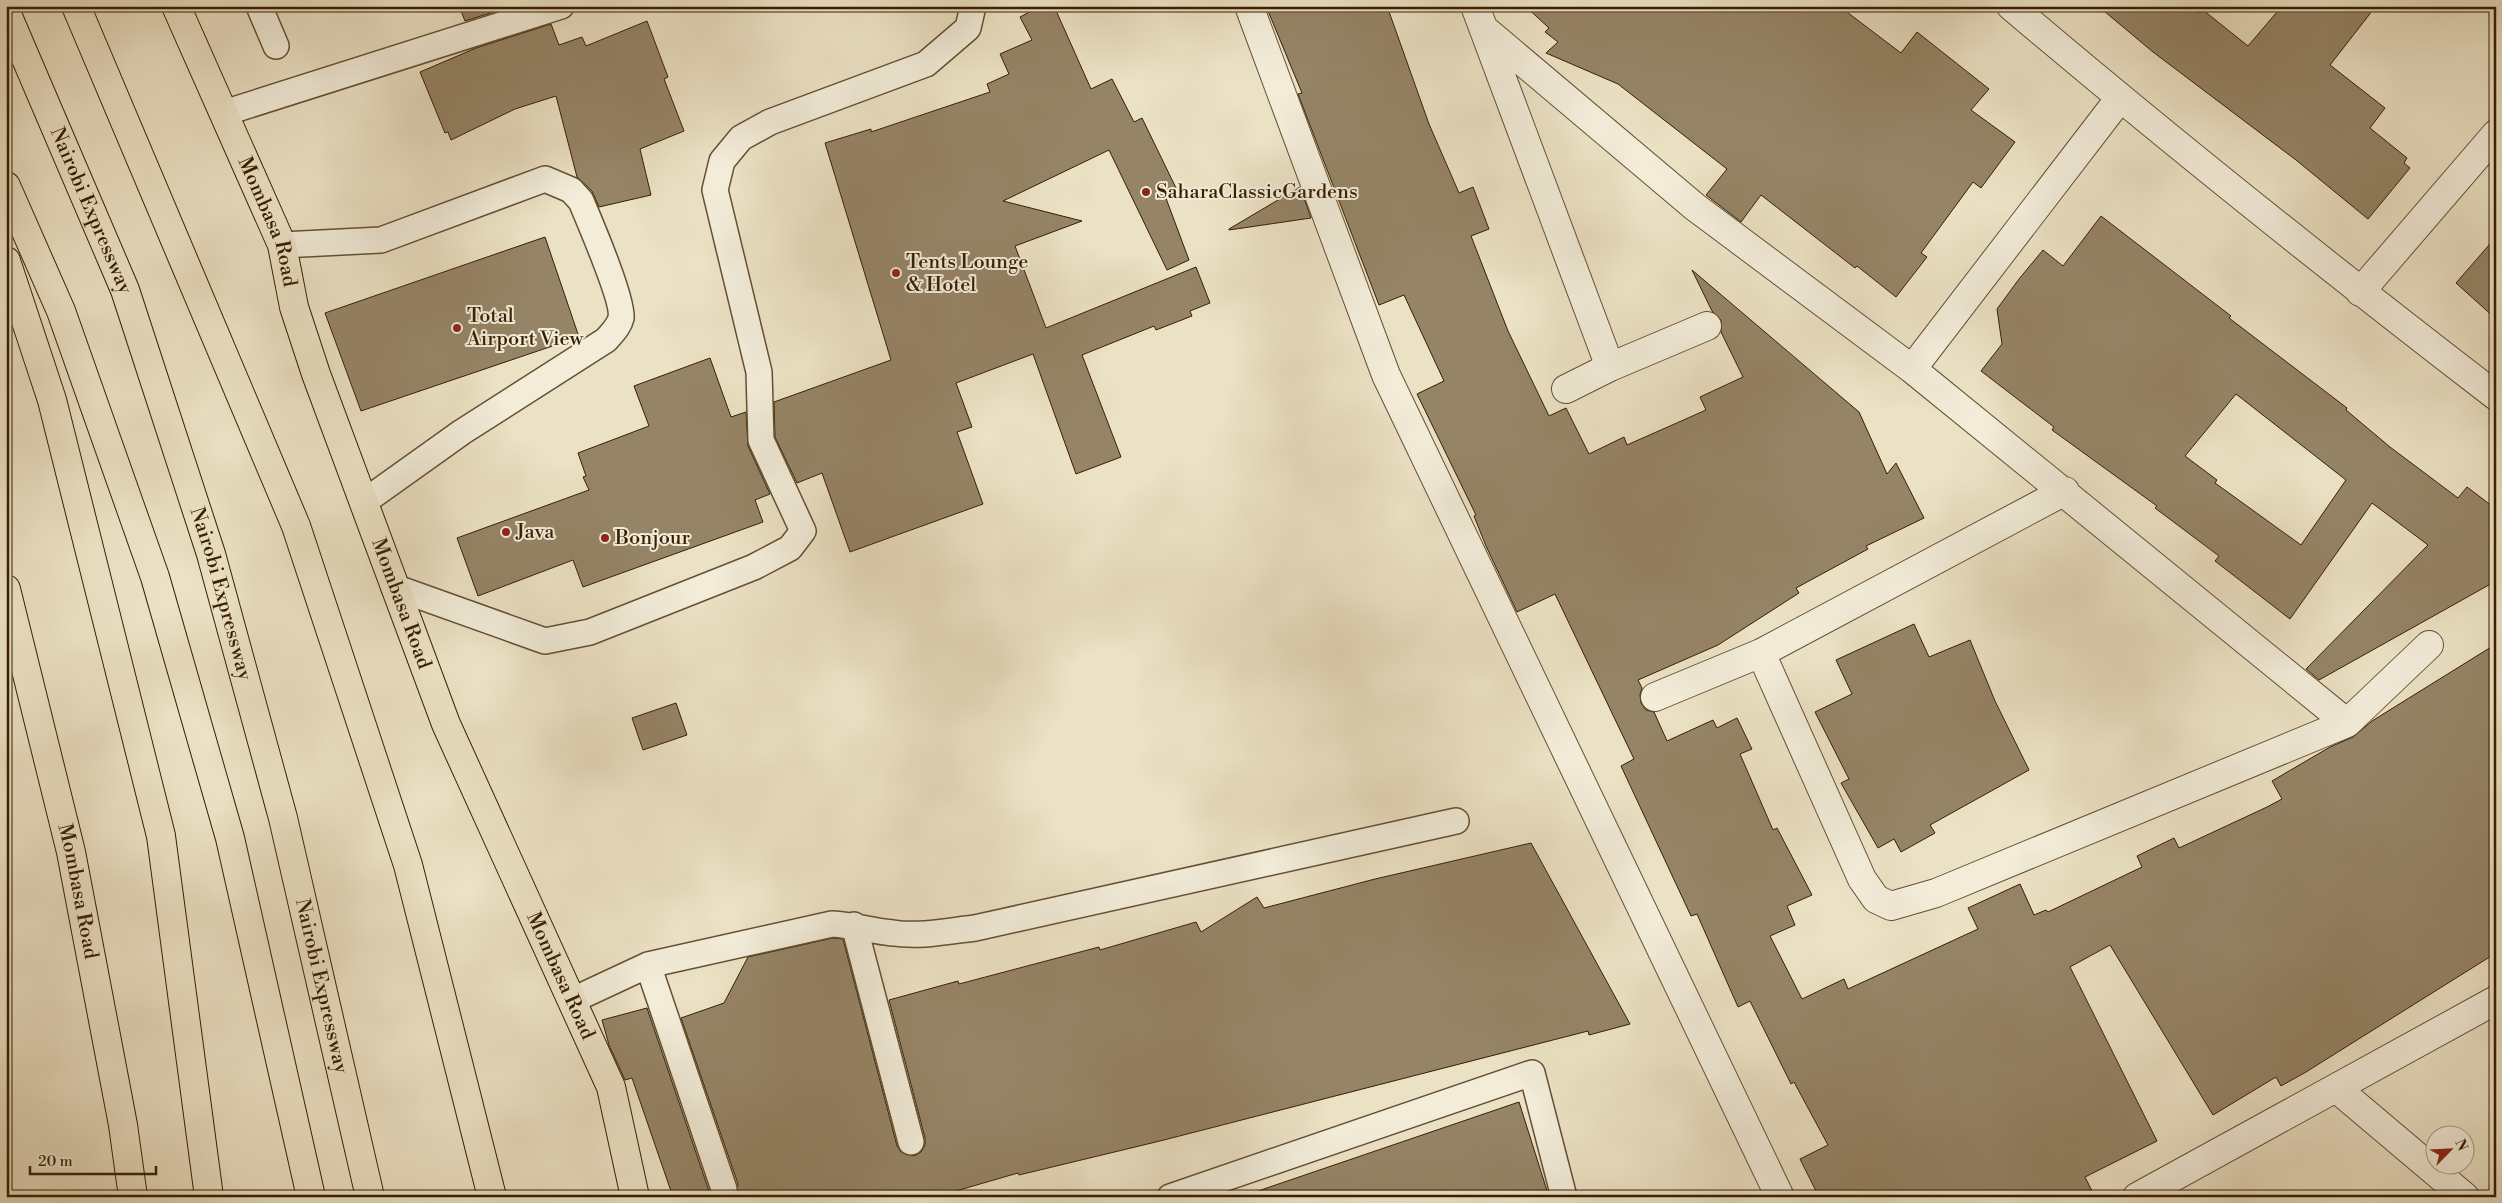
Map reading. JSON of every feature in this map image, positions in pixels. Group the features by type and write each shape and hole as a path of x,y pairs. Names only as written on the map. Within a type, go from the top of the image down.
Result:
{"highway":[{"path":"76,6 296,526 408,865 492,1197"},
{"name":"Mombasa Road","path":"176,6 282,245 294,307 394,587 446,724 611,1087 635,1197"},
{"name":"Nairobi Expressway","path":"6,12 125,290 211,554 283,818 370,1197"},
{"path":"6,186 61,311 155,577 230,838 311,1197"},
{"path":"6,261 52,400 161,836 208,1197"},
{"name":"Mombasa Road","path":"6,589 71,852 123,1125 133,1197"}],"street":[{"path":"1249,6 1386,375 1780,1197"},
{"path":"2011,6 2120,98 2360,292 2496,396"},
{"path":"1479,18 1610,366"},
{"path":"1479,18 1695,207 1912,369 2065,491 2347,723"},
{"path":"1912,369 2120,98"},
{"path":"2360,292 2496,134"},
{"path":"1566,389 1610,366 1707,326"},
{"path":"1655,698 1761,652 2065,491"},
{"path":"1761,652 1862,879 1876,899 1891,906 1936,893 2347,723 2429,645"},
{"path":"2137,1197 2496,1000"},
{"path":"2336,1088 2465,1197"}],"lane":[{"path":"259,6 276,46"},
{"path":"224,113 561,6"},
{"path":"394,587 545,641 590,632 754,567 790,548 803,530 761,440 759,372 715,190 722,161 741,138 770,122 926,64 968,28 973,6"},
{"path":"282,245 380,240 545,179 571,190 581,201 618,299 621,317 616,328 606,340 462,432 364,502"},
{"path":"573,1000 648,965 832,924 854,925 893,933 925,934 975,928 1456,821"},
{"path":"854,925 911,1142"},
{"path":"648,965 724,1189"},
{"path":"1170,1197 1532,1073 1564,1197"}],"building":[{"path":"459,6 513,6 465,21"},
{"path":"1041,6 1054,6 1091,89 1112,79 1134,122 1142,118 1176,188 1164,193 1189,260 1167,270 1109,150 1003,201 1082,221 1015,246 1046,328 1196,267 1210,303 1190,311 1192,316 1156,330 1154,326 1082,355 1121,457 1076,474 1033,354 956,383 972,427 957,432 983,504 850,552 822,473 797,483 775,437 774,402 891,360 825,143 871,129 871,132 990,92 987,84 1009,74 1000,54 1032,40 1020,17"},
{"path":"1266,6 1387,6 1429,124 1459,193 1473,187 1489,229 1471,236 1508,331 1549,416 1566,408 1589,454 1624,437 1627,445 1706,410 1700,397 1743,377 1721,332 1721,320 1712,311 1692,270 1859,412 1887,474 1896,463 1924,518 1866,546 1868,549 1796,588 1799,593 1718,645 1638,680 1642,688 1640,695 1641,703 1646,710 1654,712 1667,741 1713,720 1717,728 1737,718 1752,749 1740,754 1773,830 1777,828 1812,895 1787,906 1795,925 1770,936 1802,999 1844,979 1848,989 1978,929 1968,908 2020,884 2034,915 2046,910 2048,912 2142,867 2137,856 2174,838 2179,848 2267,807 2282,799 2272,781 2330,747 2353,737 2372,721 2496,644 2496,953 2306,1072 2281,1086 2276,1077 2213,1115 2110,945 2070,967 2157,1141 2085,1177 2095,1197 1819,1197 1800,1159 1828,1145 1794,1082 1791,1084 1750,1001 1738,1007 1697,914 1691,916 1621,766 1634,759 1555,594 1517,612 1486,546 1474,516 1476,515 1417,394 1444,381 1404,295 1379,305 1298,94 1302,93"},
{"path":"1525,6 1839,6 1901,53 1917,32 1989,89 1971,110 2015,142 1981,188 1973,182 1921,253 1927,257 1896,297 1857,266 1855,268 1761,195 1741,222 1706,195 1727,169 1618,84 1546,53 1558,42 1545,32 1549,28"},
{"path":"2098,6 2189,6 2198,13 2203,10 2248,46 2282,6 2376,6 2330,65 2385,108 2370,128 2407,158 2404,163 2410,168 2368,219 2296,160 2153,52"},
{"path":"647,21 668,77 664,79 684,131 640,149 651,195 599,207 592,191 577,177 556,96 515,109 451,140 448,132 445,133 420,72 476,48 551,24 559,45 582,37 586,46"},
{"path":"1300,187 1311,218 1229,230 1229,229"},
{"path":"2101,216 2231,316 2229,318 2347,408 2346,410 2390,447 2458,498 2467,487 2496,509 2496,581 2319,680 2306,669 2428,545 2372,503 2290,619 2215,561 2219,556 2155,508 2157,506 2052,430 2054,427 1981,371 2002,344 1997,309 2019,279 2043,250 2063,266","holes":["2236,394 2346,480 2301,545 2215,483 2217,480 2185,456"]},
{"path":"545,237 579,337 361,411 325,313"},
{"path":"2496,237 2496,319 2456,283"},
{"path":"710,358 731,417 746,412 748,446 770,494 755,500 763,522 583,587 573,560 478,596 457,538 589,490 583,477 586,476 578,453 649,426 634,386"},
{"path":"1914,624 1929,657 1970,640 1995,701 2029,770 1930,825 1935,833 1901,852 1894,839 1878,848 1841,783 1849,779 1815,712 1852,694 1836,660"},
{"path":"676,703 687,735 643,750 632,718"},
{"path":"1531,843 1630,1024 1589,1035 1588,1031 1160,1141 1019,1175 1018,1173 935,1197 736,1197 738,1184 681,1018 724,1003 748,957 833,938 843,939 897,1146 901,1152 914,1156 921,1152 925,1145 925,1138 889,1000 958,981 959,984 1099,947 1100,950 1196,922 1201,932 1257,897 1264,908 1375,879"},
{"path":"647,1008 712,1197 673,1197 632,1078 625,1080 609,1045 602,1020"},
{"path":"1519,1102 1549,1197 1259,1197 1258,1191"}],"place":[{"name":"SaharaClassicGardens","path":"1146,192"},
{"name":"Tents Lounge & Hotel","path":"896,273"},
{"name":"Total Airport View","path":"457,328"},
{"name":"Java","path":"506,532"},
{"name":"Bonjour","path":"605,538"}]}
